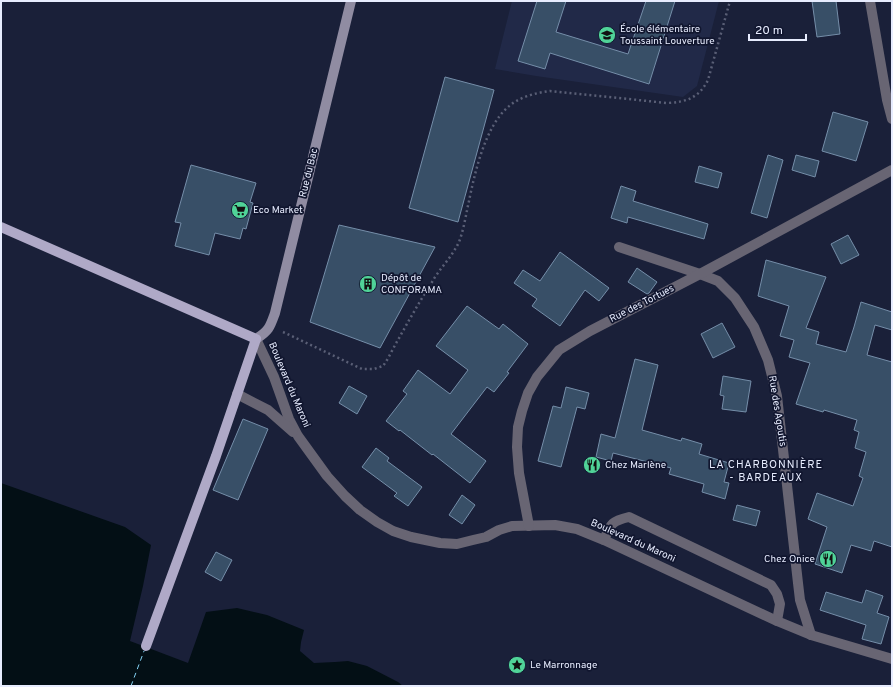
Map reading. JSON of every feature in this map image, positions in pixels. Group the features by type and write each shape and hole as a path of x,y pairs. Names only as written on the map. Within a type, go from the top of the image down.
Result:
{"main road":[{"name":"Boulevard du Maroni","path":"1,227 256,339"},
{"path":"146,646 213,464 256,339"}],"street":[{"name":"Rue du Bac","path":"271,326 283,283 351,1"},
{"path":"870,1 887,100 892,119"},
{"name":"Rue des Tortues","path":"529,526 518,473 518,427 528,393 537,376 559,350 590,331 700,274 892,170"},
{"name":"Rue des Agoutis","path":"619,248 718,281 735,298 754,327 768,360 774,384 780,418 800,600 811,635"},
{"path":"256,339 264,334 271,326"},
{"name":"Boulevard du Maroni","path":"256,339 274,377 289,419 298,436 327,476 345,496 360,510 393,531 425,541 457,544 486,537 499,530 512,526 555,525 577,529 604,540 777,621 811,635 892,659"},
{"path":"237,394 268,410 298,436"},
{"path":"604,540 610,525 618,519 629,517 771,585 777,594 780,604 777,621"}],"path":[{"path":"271,326 362,369 370,370 383,366 432,281 450,259 457,245 462,233 477,165 498,116 508,106 517,101 538,93 550,91 667,103 685,101 692,98 699,93 708,80 730,1"}],"shaded area":[{"name":"École élémentaire Toussaint Louverture","path":"512,1 719,1 697,86 683,97 495,69"},
{"path":"1,483 125,527 151,545 130,641 188,663 206,612 237,608 267,615 304,630 300,651 314,663 348,661 367,666 403,686 1,686"}],"building":[{"path":"537,1 566,1 556,32 628,54 646,1 675,1 649,84 550,53 545,69 518,61"},
{"path":"812,1 836,1 840,34 817,37"},
{"path":"445,77 494,90 458,222 409,208"},
{"path":"833,112 868,122 856,161 822,151"},
{"path":"768,155 783,160 767,218 751,213"},
{"path":"796,155 819,161 815,177 792,170"},
{"path":"191,165 256,183 250,202 253,203 246,229 243,228 240,239 215,233 209,255 175,246 181,223 175,222"},
{"path":"699,166 722,173 718,188 695,182"},
{"path":"621,186 636,191 633,201 708,224 704,239 628,217 627,223 611,218"},
{"name":"Dépôt de CONFORAMA","path":"339,225 435,247 380,348 310,322"},
{"path":"848,235 859,255 841,264 831,244"},
{"path":"560,252 609,288 599,301 585,290 560,326 532,306 537,299 514,283 523,270 540,281"},
{"path":"766,260 826,277 806,328 819,332 816,344 846,352 861,302 892,312 892,330 875,325 867,355 892,362 892,547 874,541 871,551 851,545 842,573 815,564 827,527 808,519 817,493 853,506 863,478 859,476 866,452 855,448 859,432 854,430 857,420 824,410 823,412 796,404 810,363 789,357 794,340 780,336 789,306 758,296"},
{"path":"637,268 657,282 647,294 628,282"},
{"path":"467,306 499,329 503,324 528,344 507,372 509,373 494,392 487,387 451,434 486,461 470,483 433,454 432,455 386,421 407,394 403,391 418,370 450,394 468,370 436,346"},
{"path":"722,323 735,347 713,358 701,334"},
{"path":"635,359 658,365 642,430 681,441 682,438 702,444 699,454 729,463 724,482 729,483 725,499 702,492 704,484 669,474 671,468 613,453 611,461 596,457 601,434 615,438"},
{"path":"723,376 751,381 746,412 722,409 724,396 720,395"},
{"path":"349,386 367,396 357,414 339,403"},
{"path":"566,387 589,393 585,409 577,407 561,467 538,461 553,406 561,408"},
{"path":"243,419 268,429 238,500 213,490"},
{"path":"376,448 389,458 387,461 422,487 408,506 394,496 397,493 362,467"},
{"path":"462,495 475,505 462,524 449,515"},
{"path":"737,505 760,511 756,526 733,520"},
{"path":"216,552 232,560 221,581 205,572"},
{"path":"866,590 883,596 877,613 889,617 881,644 862,639 866,625 820,610 826,592 862,603"}],"ferry route":[{"path":"131,686 144,651"}],"place":[{"name":"École élémentaire Toussaint Louverture","path":"607,35"},
{"name":"Eco Market","path":"240,210"},
{"name":"Dépôt de CONFORAMA","path":"368,284"},
{"name":"Chez Marlène","path":"592,465"},
{"name":"Chez Onice","path":"828,559"},
{"name":"Le Marronnage","path":"517,665"}],"district":[{"name":"LA CHARBONNIÈRE - BARDEAUX","path":"766,471"}]}
